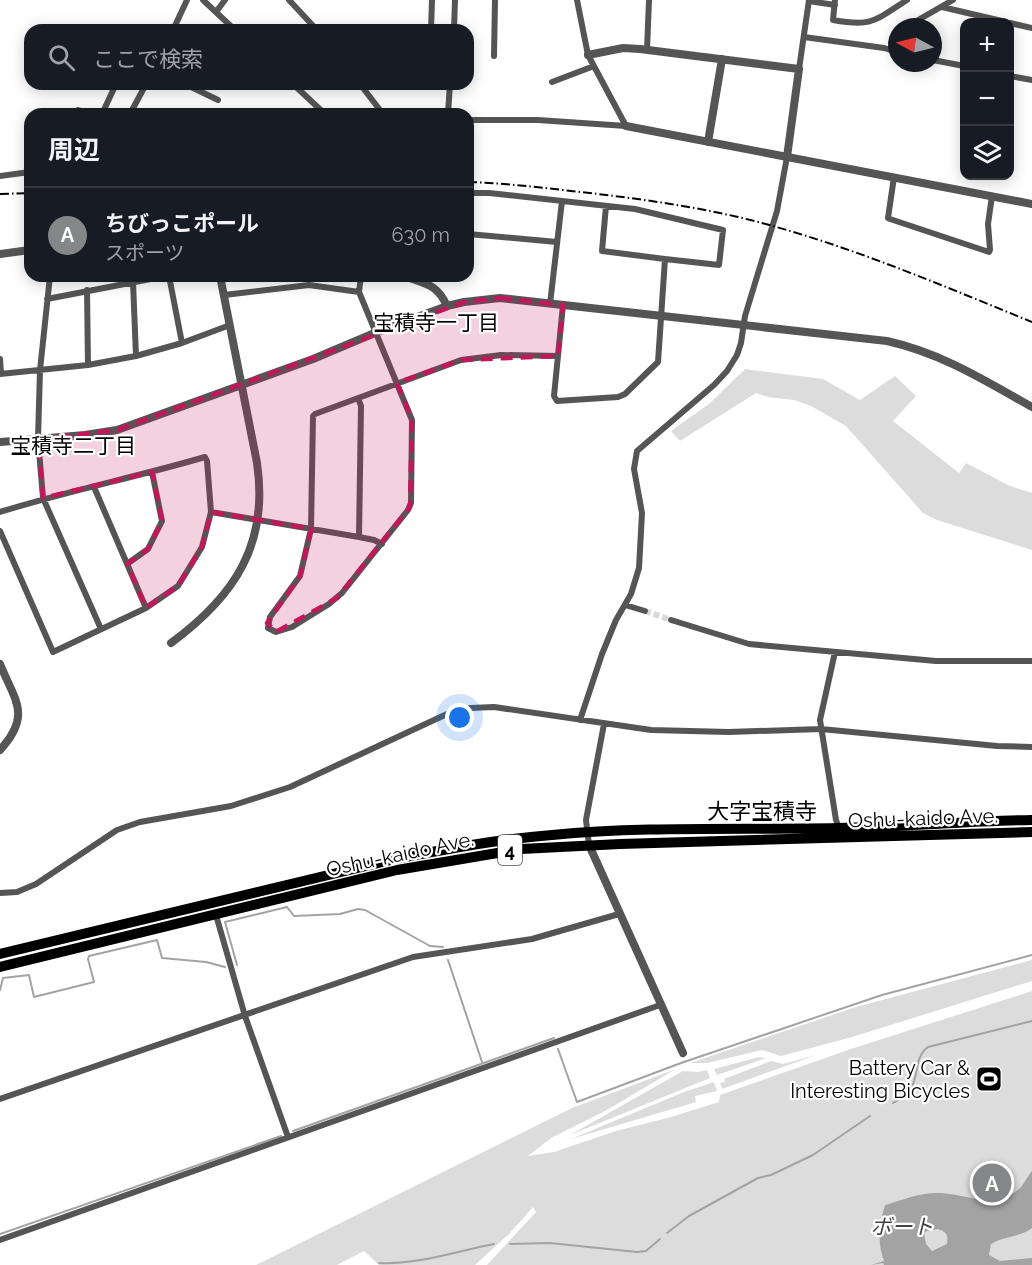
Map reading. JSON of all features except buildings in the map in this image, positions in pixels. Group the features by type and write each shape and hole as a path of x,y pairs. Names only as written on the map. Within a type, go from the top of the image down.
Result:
{"highway":[{"name":"Oshu-kaido Ave.","path":"0,954 395,859 519,838 586,833 839,828 1032,820"},
{"name":"Oshu-kaido Ave.","path":"0,967 398,870 521,849 1032,832"}],"street":[{"path":"176,24 187,0"},
{"path":"203,0 229,24"},
{"path":"216,12 225,0"},
{"path":"289,0 311,24"},
{"path":"431,24 432,0"},
{"path":"454,0 454,24"},
{"path":"494,56 495,0"},
{"path":"577,0 588,55 626,126"},
{"path":"647,50 649,0"},
{"path":"580,720 602,654 639,568 642,513 634,469 638,451 714,385 737,355 743,325 777,210 787,157 809,0 835,2 833,20 858,24 870,22 907,0"},
{"path":"922,18 953,0"},
{"path":"942,7 987,18"},
{"path":"1014,24 1032,28"},
{"path":"804,38 888,50"},
{"path":"588,55 623,48 799,69"},
{"path":"708,142 722,59"},
{"path":"942,62 960,65"},
{"path":"552,82 594,66"},
{"path":"1014,76 1032,80"},
{"path":"105,108 113,90"},
{"path":"133,108 143,90"},
{"path":"197,90 218,100"},
{"path":"299,90 319,108"},
{"path":"365,90 378,108"},
{"path":"448,108 450,90"},
{"path":"474,120 538,120 626,126 1032,204"},
{"path":"0,176 24,173"},
{"path":"894,177 887,211 888,218 989,252 988,224 992,196"},
{"path":"474,194 562,201 635,209 723,230 719,265 602,251 606,206"},
{"path":"550,304 562,201"},
{"path":"474,235 557,242"},
{"path":"0,254 24,251"},
{"path":"563,305 554,396 557,401 618,397 625,394 658,362 666,259"},
{"path":"49,282 40,370 38,439 43,498 101,629"},
{"path":"47,299 133,282 136,356"},
{"path":"168,282 182,343"},
{"path":"171,643 204,617 233,583 252,545 257,520 260,481 221,282"},
{"path":"361,282 360,292 377,332 397,383 412,420 411,503 382,544 342,593 330,604 292,627 272,631 268,628 267,623 300,576 311,529 313,416 397,383 461,360 501,355 558,356"},
{"path":"420,282 441,293 447,306"},
{"path":"224,296 309,285 360,292"},
{"path":"87,290 88,365"},
{"path":"0,442 85,435 117,429 313,359 447,306 500,298 887,340 916,347 948,360 1032,407"},
{"path":"0,359 0,374 88,365 136,356 230,326"},
{"path":"358,398 361,406 359,537"},
{"path":"0,512 43,498 94,487 205,457 211,512 202,547 178,586 146,608 53,652 0,531"},
{"path":"127,564 148,549 162,521 152,472"},
{"path":"94,487 146,608"},
{"path":"211,512 359,537 382,544"},
{"path":"625,605 645,611"},
{"path":"671,620 738,642 936,661 1032,661"},
{"path":"835,652 820,720 839,828"},
{"path":"0,664 2,677 18,703 19,714 17,727 0,750"},
{"path":"0,893 16,892 36,884 107,836 123,828 140,822 231,806 290,787 458,710 494,707 651,730 698,732 821,729 997,746 1032,747"},
{"path":"604,724 588,806 586,833 619,914 683,1053"},
{"path":"0,1099 413,957 532,939 619,914"},
{"path":"216,915 245,1016 288,1137"},
{"path":"0,1240 660,1005"}],"highlighted area":[{"path":"500,298 563,305 558,356 461,360 397,383 412,420 410,507 337,598 276,632 267,623 300,576 311,529 211,512 202,547 178,586 146,608 127,564 148,549 162,521 152,472 43,498 38,439 117,430 464,302"}],"shaded area":[{"path":"745,369 823,379 860,400 895,376 916,396 893,421 959,473 966,463 1010,486 1032,493 1032,550 937,520 923,513 846,426 811,406 794,400 756,393 680,441 671,431 710,403"},
{"path":"1032,960 1032,981 852,1037 781,1056 762,1050 707,1063 690,1063 856,1007"},
{"path":"1032,991 1032,1265 487,1265 536,1212 533,1207 509,1234 475,1265 379,1265 364,1251 337,1265 256,1265 572,1108 676,1069 605,1111 551,1138 528,1156 554,1152 616,1131 719,1102 720,1095 851,1049"},
{"path":"816,1055 722,1089 720,1083 725,1082 724,1079 771,1061 783,1064"},
{"path":"759,1057 766,1058 717,1075 714,1069"},
{"path":"707,1070 710,1078 570,1135 683,1071"},
{"path":"714,1082 717,1091 695,1096 696,1102 571,1139 684,1092"}],"water":[{"name":"ボート","path":"1032,1171 1032,1228 991,1244 989,1255 1000,1261 1032,1258 1032,1265 884,1265 883,1263 871,1265 884,1261 880,1247 880,1233 885,1205 933,1193 982,1200 1002,1199 1021,1187","holes":["938,1229 946,1234 947,1244 932,1251 926,1244 924,1233"]}],"waterway":[{"path":"237,965 225,922 287,907 294,916 340,914 358,909 365,910 430,946 443,947"},
{"path":"0,990 3,978 29,975 34,997 94,982 89,956 157,940 162,958 206,962 225,967"},
{"path":"558,1049 577,1102 681,1063 882,995 1032,955"},
{"path":"448,960 482,1062"},
{"path":"893,1103 909,1092 920,1057 928,1047 1032,1021"},
{"path":"293,1131 554,1038"},
{"path":"667,1233 689,1216 758,1178 771,1175 813,1155 870,1116"},
{"path":"0,1234 281,1136"},
{"path":"510,1244 550,1243 637,1252 646,1251 660,1239"},
{"path":"379,1263 423,1260 494,1244"}],"tunnel":[{"path":"645,611 671,620"}],"railway":[{"path":"474,182 620,197 679,205 738,217 850,250 1032,322"},
{"path":"0,194 24,193"}],"place":[{"name":"Battery Car & Interesting Bicycles","path":"989,1079"},
{"name":"ちびっこポール","path":"992,1183"}],"district":[{"name":"宝積寺一丁目","path":"436,322"},
{"name":"宝積寺二丁目","path":"73,445"},
{"name":"大字宝積寺","path":"762,811"}]}
